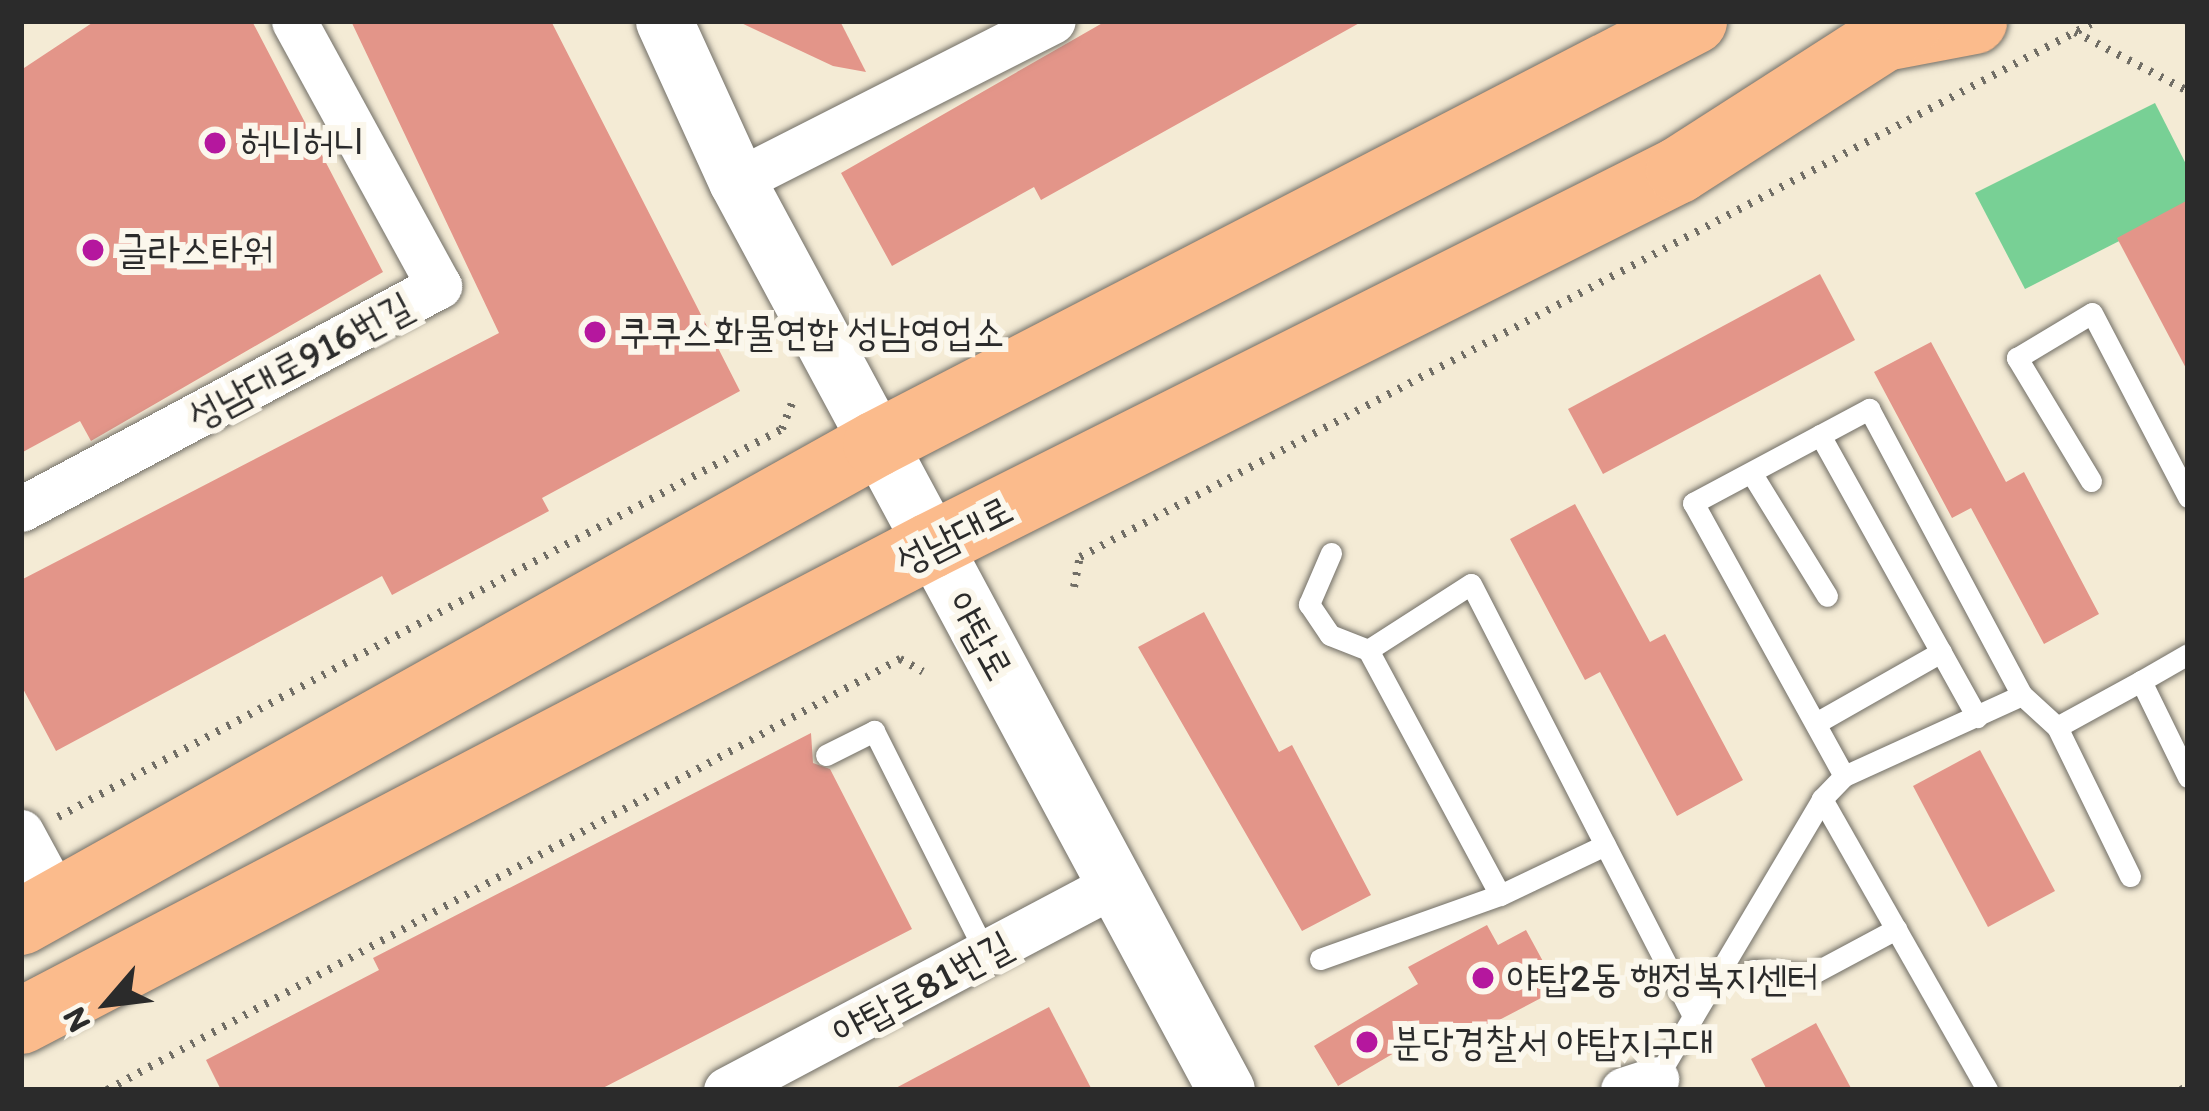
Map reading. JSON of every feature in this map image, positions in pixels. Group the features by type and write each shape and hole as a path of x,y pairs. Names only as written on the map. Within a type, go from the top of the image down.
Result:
{"main road":[{"path":"40,912 876,444 1609,42 1694,21"},
{"path":"1895,30 1974,21"},
{"name":"성남대로","path":"21,1021 930,546 1679,170 1895,30"}],"street":[{"name":"성남대로916번길","path":"21,509 439,286 294,21"},
{"name":"야탑로","path":"664,21 737,182 1226,1090"},
{"path":"737,182 1053,21"},
{"path":"22,834 40,912"},
{"name":"야탑로81번길","path":"726,1090 1117,883"}],"lane":[{"path":"2090,482 2017,358 2092,313 2188,496"},
{"path":"1844,776 1694,503 1869,409 2022,695 2057,727 2130,876"},
{"path":"1820,435 1977,717"},
{"path":"1752,474 1827,596"},
{"path":"1331,553 1309,604 1330,635 1368,650 1500,895"},
{"path":"1368,650 1471,584 1693,1016"},
{"path":"1816,723 1941,652"},
{"path":"2057,727 2188,654"},
{"path":"2141,681 2185,764"},
{"path":"1639,1084 1693,1016 1822,799 1844,776 2022,695"},
{"path":"826,755 874,731 987,954"},
{"path":"1822,799 1987,1090"},
{"path":"1320,959 1500,895 1605,845"},
{"path":"1753,970 1810,975 1896,929"}],"path":[{"path":"1074,587 1080,556 2096,21"},
{"path":"2075,32 2188,91"},
{"path":"22,834 782,429 794,397"},
{"path":"107,1090 900,659 923,672"}],"green space":[{"path":"2155,103 2188,168 2188,206 2025,289 1975,193"}],"building":[{"path":"95,21 252,21 383,272 91,441 80,421 21,453 21,70"},
{"path":"351,21 551,21 740,391 542,498 549,511 392,595 382,576 56,751 21,685 21,580 499,333"},
{"path":"737,21 840,21 866,72 833,66"},
{"path":"1106,21 1363,21 1041,200 1034,187 892,266 841,173"},
{"path":"2188,200 2188,372 2117,238"},
{"path":"1820,274 1855,340 1603,474 1568,409"},
{"path":"1931,342 2006,482 2024,472 2099,614 2044,644 1971,508 1952,518 1874,372"},
{"path":"1575,504 1650,642 1665,634 1743,780 1677,816 1600,672 1585,680 1510,539"},
{"path":"1204,612 1279,752 1292,745 1371,895 1302,931 1138,647"},
{"path":"811,733 813,763 830,769 912,929 599,1090 221,1090 206,1060 379,970 373,958"},
{"path":"1980,750 2055,891 1988,927 1913,786"},
{"name":"야탑2동 행정복지센터","path":"1487,925 1498,945 1526,930 1558,989 1450,1046 1440,1026 1338,1086 1314,1046 1418,984 1408,967"},
{"path":"1049,1007 1092,1090 892,1090"},
{"path":"1816,1023 1852,1090 1767,1090 1751,1059"}],"place":[{"name":"허니허니","path":"215,143"},
{"name":"글라스타워","path":"93,250"},
{"name":"쿠쿠스화물연합 성남영업소","path":"595,332"},
{"name":"야탑2동 행정복지센터","path":"1483,978"},
{"name":"분당경찰서 야탑지구대","path":"1367,1042"}]}
